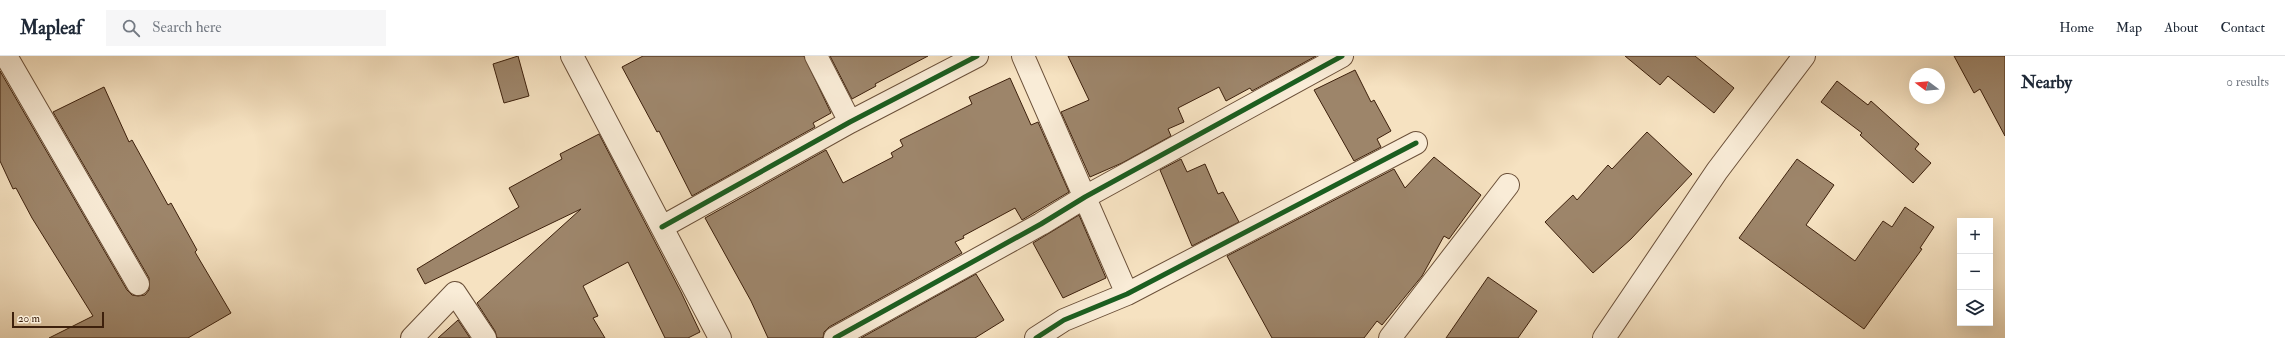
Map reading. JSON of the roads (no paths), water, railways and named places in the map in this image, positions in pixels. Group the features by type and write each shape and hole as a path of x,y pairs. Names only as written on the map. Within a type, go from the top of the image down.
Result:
{"street":[{"path":"6,56 138,284"},
{"path":"816,56 850,122"},
{"path":"662,227 850,122 977,56"},
{"path":"1022,56 1127,294"},
{"path":"835,338 1041,224 1085,197 1342,56"},
{"path":"1604,338 1717,171 1804,56"},
{"path":"577,57 662,227 720,338"},
{"path":"1036,338 1064,320 1127,294 1416,143"},
{"path":"1390,338 1508,185"},
{"path":"412,338 455,293 485,338"}]}
